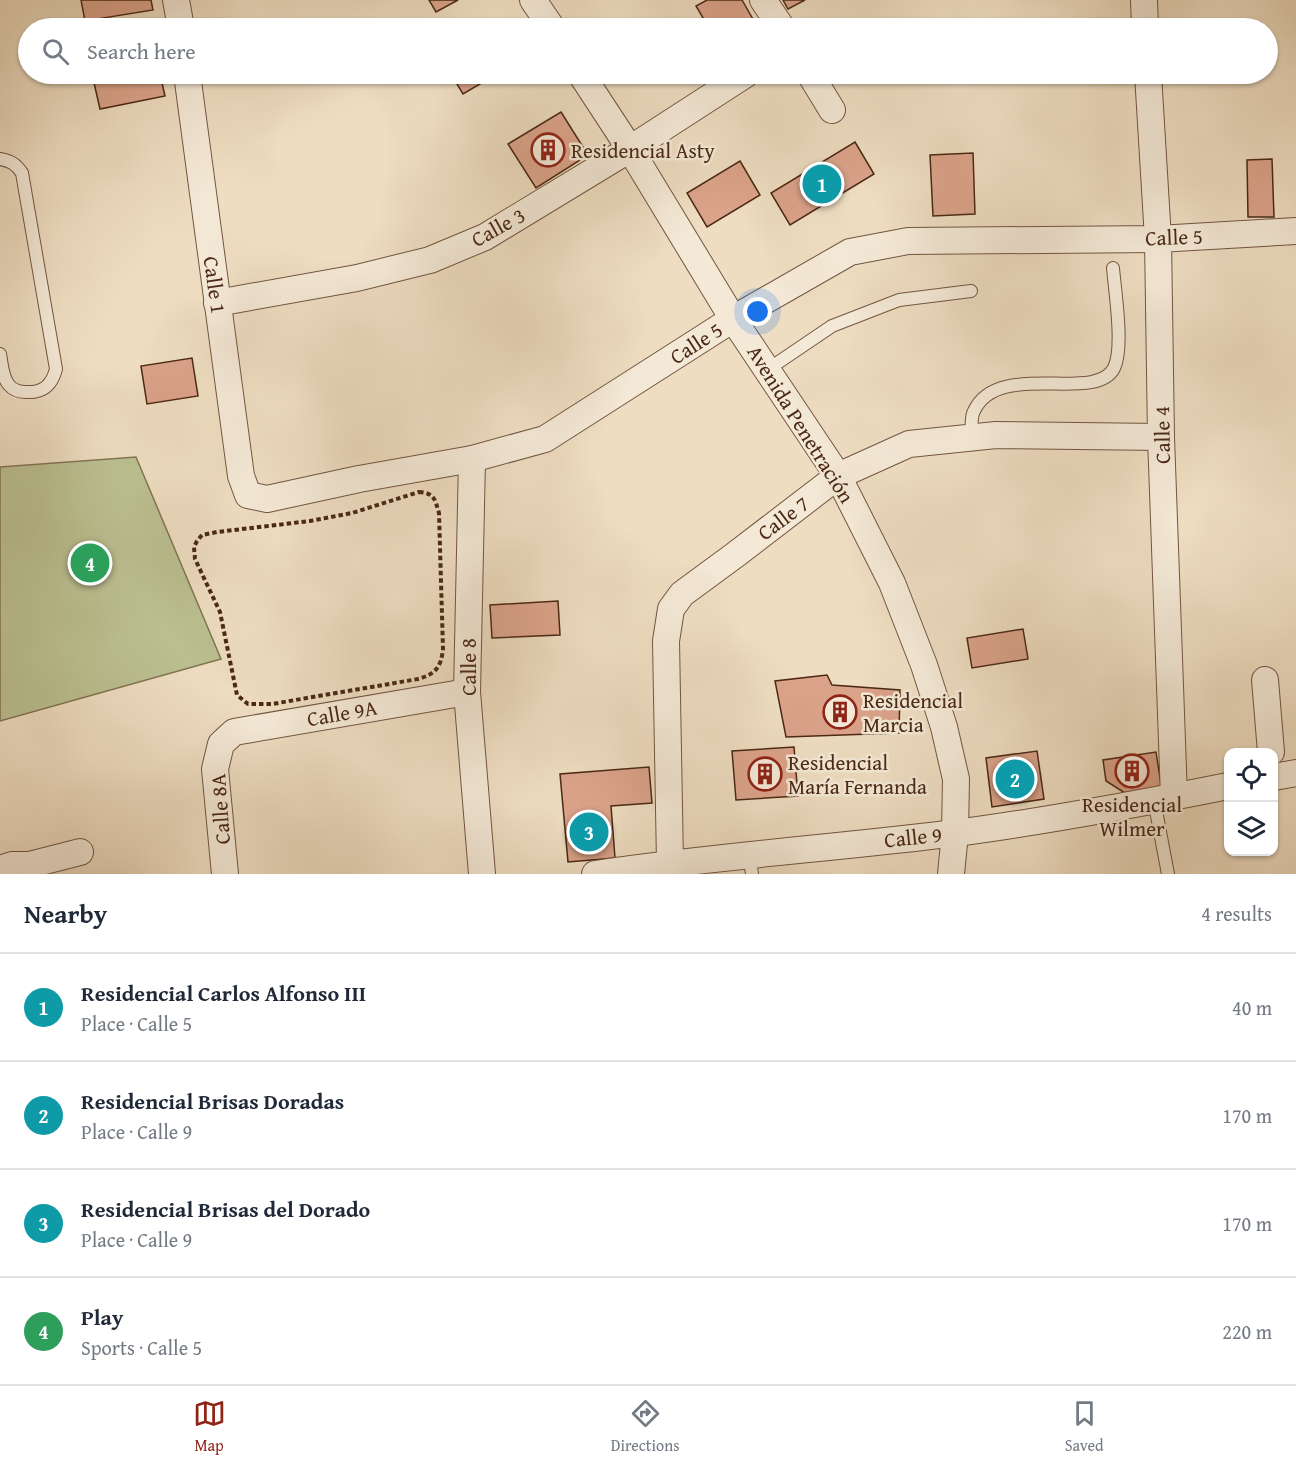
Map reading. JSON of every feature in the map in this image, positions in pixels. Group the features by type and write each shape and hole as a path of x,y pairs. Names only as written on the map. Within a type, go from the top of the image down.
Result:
{"street":[{"path":"176,0 179,18"},
{"path":"533,0 545,18"},
{"path":"763,0 775,18"},
{"path":"1144,0 1145,18"},
{"name":"Calle 1","path":"188,84 242,476 248,495"},
{"name":"Avenida Penetración","path":"588,84 630,149 733,319 838,476 892,583 924,665 944,727 956,779 955,833 951,874"},
{"name":"Calle 3","path":"217,303 357,278 430,260 485,237 630,149 731,84"},
{"path":"816,84 832,110"},
{"name":"Calle 4","path":"1149,84 1158,239 1164,798"},
{"name":"Calle 5","path":"248,495 267,499 359,479 472,459 545,439 733,319 850,252 908,241 1158,239 1296,231"},
{"name":"Calle 7","path":"670,863 666,641 671,609 682,594 838,476 909,444 996,435 1161,437"},
{"name":"Calle 8","path":"472,459 467,692 482,874"},
{"path":"1265,680 1275,748"},
{"name":"Calle 9A","path":"221,744 234,732 467,692"},
{"name":"Calle 8A","path":"221,744 215,770 225,874"},
{"name":"Calle 9","path":"595,874 670,863 751,864 1052,819 1224,787"},
{"path":"0,869 12,866 33,870 80,852"}],"lane":[{"path":"0,159 16,165 22,173 56,369 54,379 46,388 34,393 20,392 11,387 4,377 0,354"},
{"path":"972,438 973,412 986,394 1008,385 1099,381 1113,370 1118,352 1113,268"},
{"path":"767,370 832,326 899,300 971,291"},
{"path":"1164,798 1168,874"}],"path":[{"path":"428,493 435,499 439,513 443,649 437,671 418,679 272,704 258,705 242,701 237,695 234,684 220,612 195,559 194,547 202,535 255,527 310,521 352,513 409,494 428,493"}],"green space":[{"path":"136,457 221,659 0,721 0,467"}],"building":[{"path":"81,0 151,0 153,10 104,18 84,18"},
{"path":"429,0 458,0 436,12"},
{"path":"707,0 742,0 752,18 703,18 696,6"},
{"path":"783,0 805,0 788,9"},
{"path":"94,84 162,84 165,96 100,109"},
{"path":"457,84 480,84 463,94"},
{"name":"Residencial Asty","path":"561,112 588,155 536,188 508,144"},
{"path":"855,142 874,174 790,225 771,193"},
{"path":"973,153 975,214 933,216 930,155"},
{"path":"1272,159 1274,217 1248,217 1247,160"},
{"path":"740,161 760,195 707,227 687,193"},
{"path":"192,358 198,396 147,404 141,366"},
{"path":"558,601 560,635 492,638 490,605"},
{"path":"1023,629 1028,659 972,668 967,638"},
{"name":"Residencial Marcia","path":"827,675 832,685 900,690 899,733 786,737 775,681"},
{"name":"Residencial María Fernanda","path":"794,747 798,796 736,800 732,751"},
{"path":"1037,751 1044,799 992,807 986,758"},
{"name":"Residencial Wilmer","path":"1156,752 1162,791 1128,795 1106,781 1103,760"},
{"path":"649,767 652,803 611,806 615,858 568,862 560,774"}],"place":[{"name":"Residencial Asty","path":"548,150"},
{"name":"Residencial Carlos Alfonso III","path":"822,184"},
{"name":"Play","path":"90,563"},
{"name":"Residencial Marcia","path":"840,712"},
{"name":"Residencial Wilmer","path":"1132,771"},
{"name":"Residencial María Fernanda","path":"765,774"},
{"name":"Residencial Brisas Doradas","path":"1015,779"},
{"name":"Residencial Brisas del Dorado","path":"589,832"}]}
